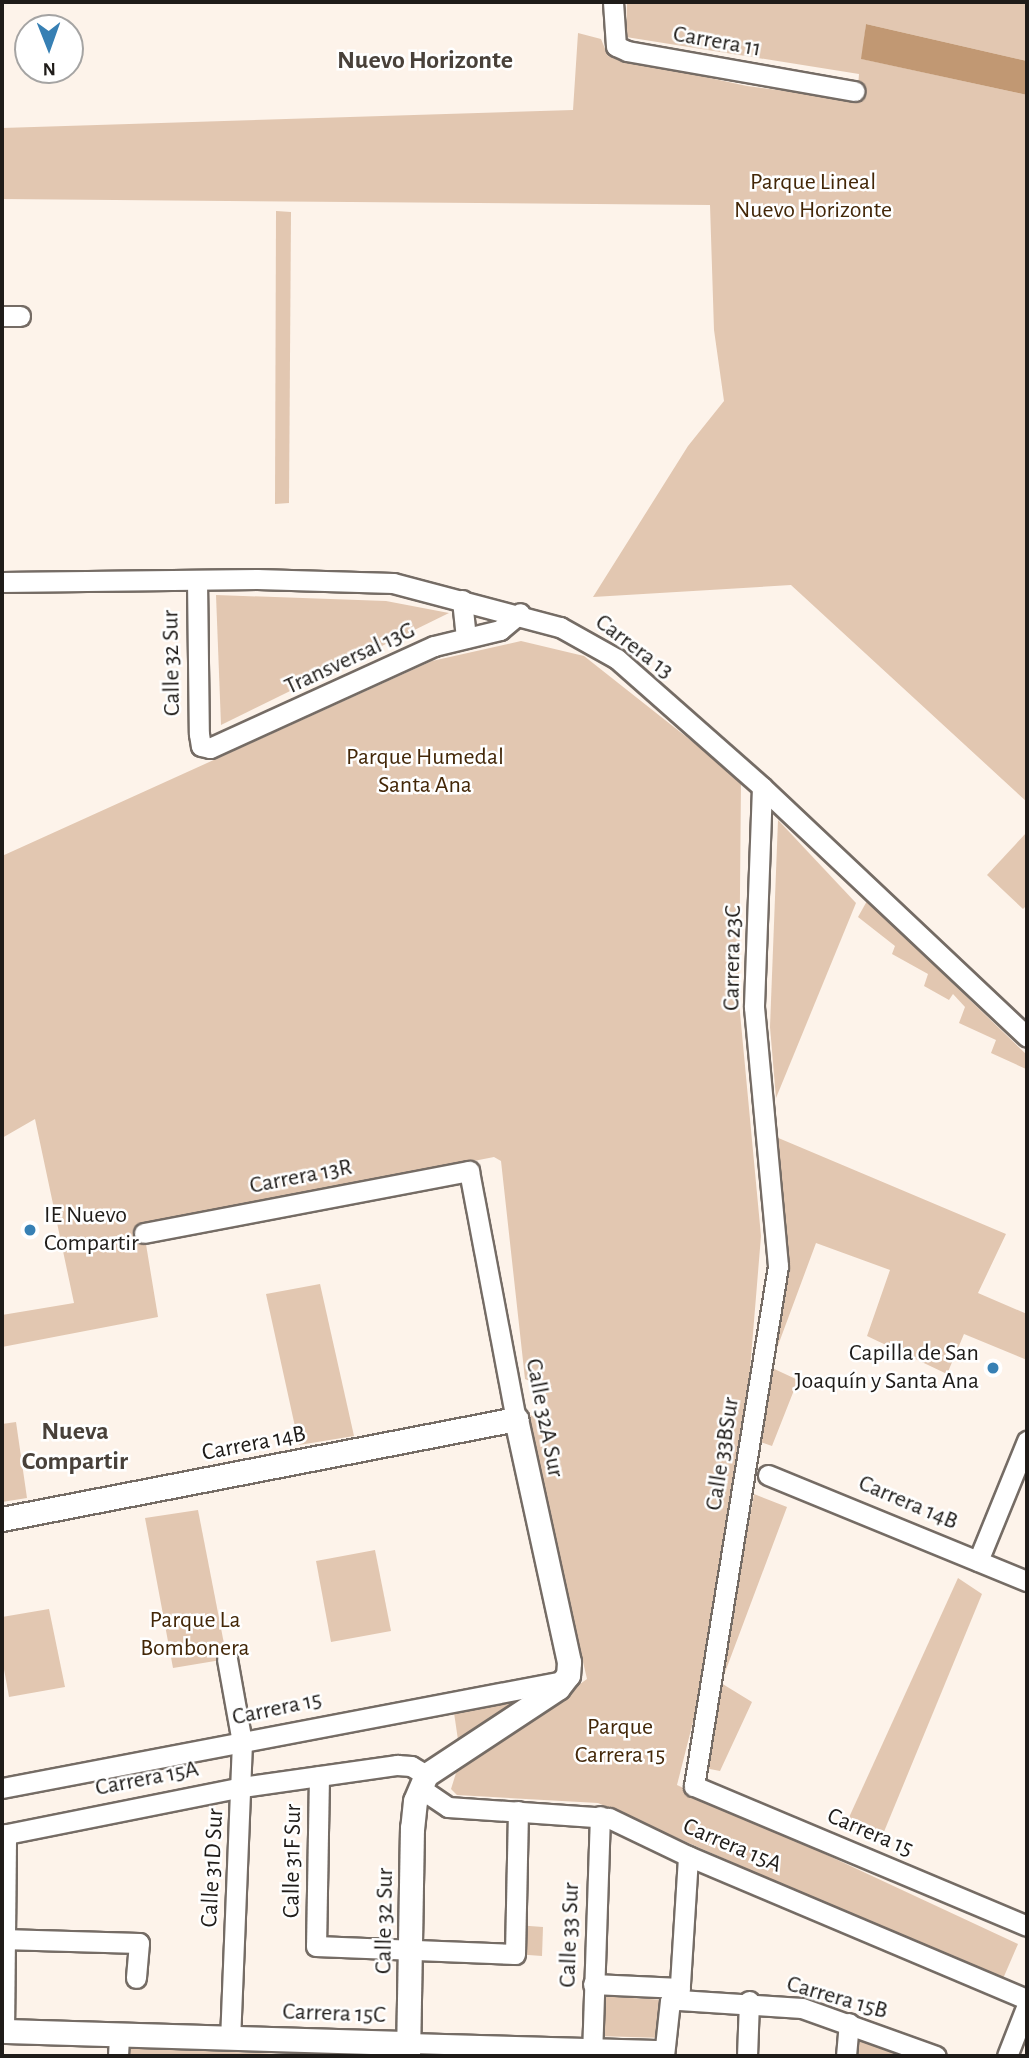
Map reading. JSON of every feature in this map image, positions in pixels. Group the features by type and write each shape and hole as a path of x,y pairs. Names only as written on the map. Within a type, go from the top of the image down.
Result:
{"street":[{"name":"Carrera 11","path":"613,2 616,46 627,51 855,91"},
{"name":"Carrera 13","path":"2,582 197,580 393,583 520,613 586,638 617,659 762,787 1027,1037"},
{"name":"Calle 32 Sur","path":"197,580 201,746"},
{"path":"463,600 466,638"},
{"name":"Transversal 13G","path":"201,746 224,744 435,646 500,629 520,613"},
{"name":"Carrera 23C","path":"762,787 754,1007 767,1129"},
{"name":"Calle 33BSur","path":"694,1786 778,1266 767,1129"},
{"name":"Carrera 13R","path":"144,1233 469,1171"},
{"name":"Calle 32A Sur","path":"469,1171 516,1419 569,1662 565,1678"},
{"name":"Carrera 14B","path":"2,1519 516,1419"},
{"path":"978,1561 1027,1441"},
{"name":"Carrera 14B","path":"768,1475 1027,1581"},
{"name":"Calle 31D Sur","path":"227,1659 242,1742 230,2038"},
{"path":"423,1782 565,1678"},
{"name":"Carrera 15","path":"2,1788 565,1678"},
{"name":"Carrera 15A","path":"4,1835 242,1787 397,1765 423,1782 448,1807 600,1816 688,1856 1027,1999"},
{"name":"Calle 31F Sur","path":"319,1776 316,1946 411,1952"},
{"name":"Calle 32 Sur","path":"409,2050 412,1828 423,1782"},
{"name":"Carrera 15","path":"694,1786 1027,1926"},
{"path":"411,1952 515,1954 519,1811"},
{"name":"Calle 33 Sur","path":"592,2052 600,1816"},
{"path":"3,2031 4,1835"},
{"path":"664,2053 670,2001 680,1994 688,1856"},
{"path":"3,1939 139,1943 136,1978"},
{"name":"Carrera 15B","path":"593,1984 802,2008 936,2056"},
{"path":"747,2056 749,2001"},
{"path":"1007,2056 1023,2030 1027,2005"},
{"path":"846,2056 849,2023"},
{"name":"Carrera 15C","path":"3,2031 118,2045 230,2038 289,2048 664,2053"}],"green space":[{"name":"Parque Lineal Nuevo Horizonte","path":"627,2 1027,2 1027,61 866,24 862,59 1027,95 1027,802 791,585 593,597 688,446 724,401 714,330 710,205 2,199 2,128 573,110 578,33 601,39 608,56 747,86 857,100 859,74 626,37"},
{"path":"276,211 291,212 289,503 275,504"},
{"path":"216,595 386,601 449,613 221,725"},
{"path":"521,641 584,656 741,780 739,1002 761,1236 748,1394 710,1655 677,1785 1018,1944 1002,1981 598,1803 457,1795 451,1789 456,1773 587,1679 526,1414 550,1421 545,1388 525,1379 501,1161 494,1157 143,1226 158,1317 2,1347 2,1315 74,1303 35,1119 2,1138 2,856 432,661"},
{"path":"778,820 856,903 776,1098 770,1027"},
{"path":"1027,832 1027,905 1023,909 987,875"},
{"path":"867,901 1027,1055 1026,1069 991,1053 996,1040 959,1023 965,1007 953,994 949,1000 924,986 928,974 892,954 895,946 858,917"},
{"path":"776,1137 1006,1234 978,1293 1027,1314 1027,1360 964,1334 947,1374 867,1336 890,1270 816,1243 770,1367 798,1380 772,1446 755,1440 787,1265"},
{"path":"320,1284 354,1436 299,1445 266,1294"},
{"path":"16,1422 27,1498 2,1502 2,1424"},
{"path":"754,1494 787,1507 721,1683 752,1702 720,1771 705,1768"},
{"name":"Parque La Bombonera","path":"198,1510 227,1659 173,1668 145,1518"},
{"path":"375,1550 391,1631 331,1642 316,1561"},
{"path":"958,1578 982,1594 881,1839 846,1824"},
{"path":"49,1609 65,1687 9,1697 2,1658 2,1617"},
{"path":"538,1688 458,1740 452,1699"},
{"path":"516,1925 543,1927 542,1956 515,1954"},
{"path":"599,1996 666,2000 665,2038 596,2036"},
{"path":"856,2033 914,2056 853,2056"},
{"path":"128,2047 280,2054 280,2056 128,2056"}],"shaded area":[{"path":"866,24 1027,61 1027,95 861,59"}],"place":[{"name":"IE Nuevo Compartir","path":"30,1230"},
{"name":"Capilla de San Joaquín y Santa Ana","path":"993,1368"}],"district":[{"name":"Nuevo Horizonte","path":"425,61"},
{"name":"Nueva Compartir","path":"75,1447"}],"park label":[{"name":"Parque Humedal Santa Ana","path":"425,772"},
{"name":"Parque Carrera 15","path":"620,1742"}]}
